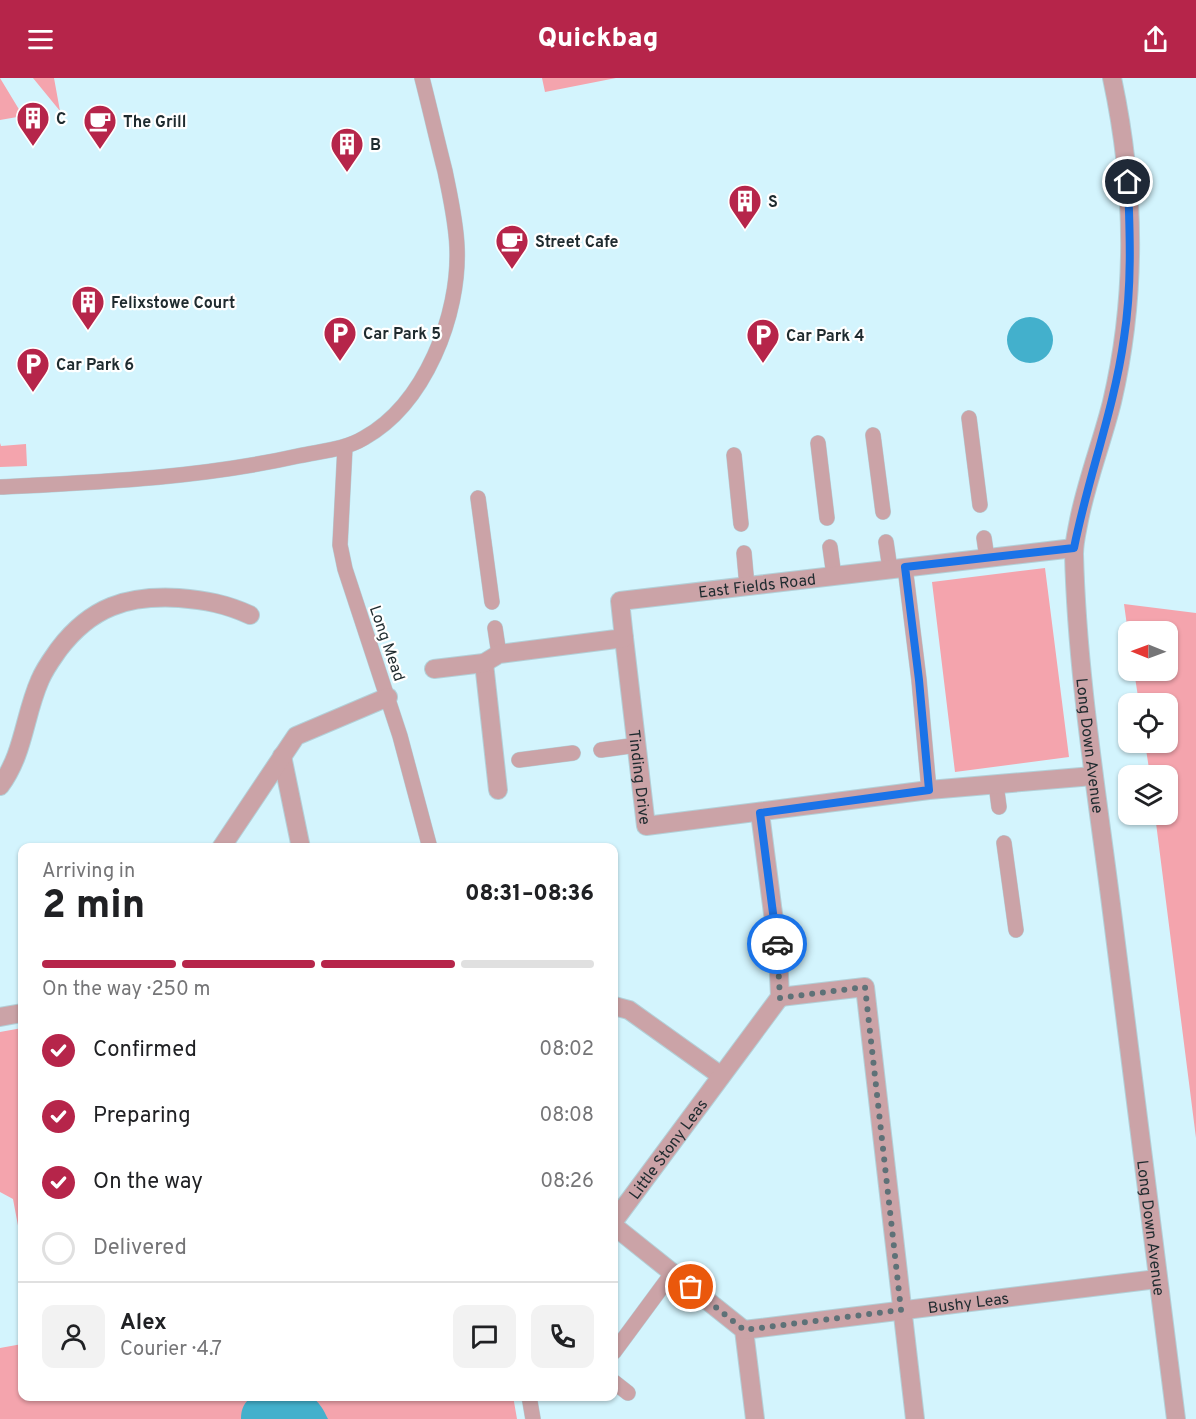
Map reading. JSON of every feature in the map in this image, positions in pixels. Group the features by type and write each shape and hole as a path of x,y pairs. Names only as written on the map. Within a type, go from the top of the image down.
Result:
{"street":[{"name":"Long Down Avenue","path":"1112,78 1126,165 1130,216 1128,302 1113,398 1088,482 1074,548 1080,660 1093,776 1176,1419"},
{"name":"East Fields Road","path":"624,638 620,601 1074,548"},
{"path":"3,775 22,743 35,691 45,669 68,638 92,616 124,601 164,597 216,602 232,606 250,615"},
{"path":"434,669 624,638"},
{"name":"Tinding Drive","path":"624,638 646,826 929,790 1093,776"},
{"path":"492,659 498,790"},
{"path":"224,843 292,741 302,732 388,697"},
{"path":"282,756 300,843"},
{"path":"760,813 778,952 780,998 865,987 915,1419"},
{"name":"Little Stony Leas","path":"618,1215 720,1075 780,998"},
{"path":"618,1007 629,1010 720,1075"},
{"path":"0,1017 18,1014"},
{"path":"618,1229 744,1330 755,1419"},
{"name":"Bushy Leas","path":"744,1330 1157,1279"}],"lane":[{"path":"0,487 173,476 263,464 345,447 363,439 392,418 409,400 429,365 449,310 457,266 456,229 452,203 422,78"},
{"path":"969,418 980,505"},
{"path":"873,435 883,512"},
{"path":"818,443 827,518"},
{"name":"Long Mead","path":"345,447 340,545 351,594 388,697 429,843"},
{"path":"734,455 741,524"},
{"path":"478,498 492,602"},
{"path":"984,538 987,558"},
{"path":"886,542 897,568 919,680 929,790"},
{"path":"830,547 834,576"},
{"path":"744,553 747,586"},
{"path":"492,659 495,628"},
{"path":"601,750 637,745"},
{"path":"519,760 573,753"},
{"path":"996,784 999,807"},
{"path":"1004,843 1016,930"},
{"path":"618,1347 673,1272"},
{"path":"618,1385 628,1393"},
{"path":"530,1401 533,1419"}],"shaded area":[{"path":"0,78 23,116 0,120"},
{"path":"33,78 54,78 60,111"},
{"path":"542,78 616,78 545,92"},
{"path":"0,443 1,446 26,444 27,466 0,467"},
{"path":"1045,568 1069,757 955,772 932,582"},
{"path":"1124,604 1196,613 1196,1138 1156,825 1178,825 1178,765 1148,765 1147,753 1178,753 1178,693 1137,693 1136,681 1178,681 1178,621 1126,621"},
{"path":"18,1029 18,1226 13,1199 0,1192 0,1032"},
{"path":"18,1345 18,1401 514,1401 517,1419 0,1419 0,1348"}],"water":[{"path":"1030,317 1046,324 1053,340 1046,356 1030,363 1014,356 1007,340 1014,324"},
{"path":"247,1401 317,1401 328,1419 241,1419"}],"way so far":[{"path":"691,1287 744,1330 901,1310 865,987 780,998 777,944"}],"place":[{"name":"C","path":"33,147"},
{"name":"The Grill","path":"100,150"},
{"name":"B","path":"347,173"},
{"name":"S","path":"745,230"},
{"name":"Street Cafe","path":"512,270"},
{"name":"Felixstowe Court","path":"88,331"},
{"name":"Car Park 5","path":"340,362"},
{"name":"Car Park 4","path":"763,364"},
{"name":"Car Park 6","path":"33,393"}],"route":[{"path":"777,944 760,813 929,790 919,680 905,567 1074,548 1088,482 1113,398 1124,338 1130,264 1128,182"}]}
